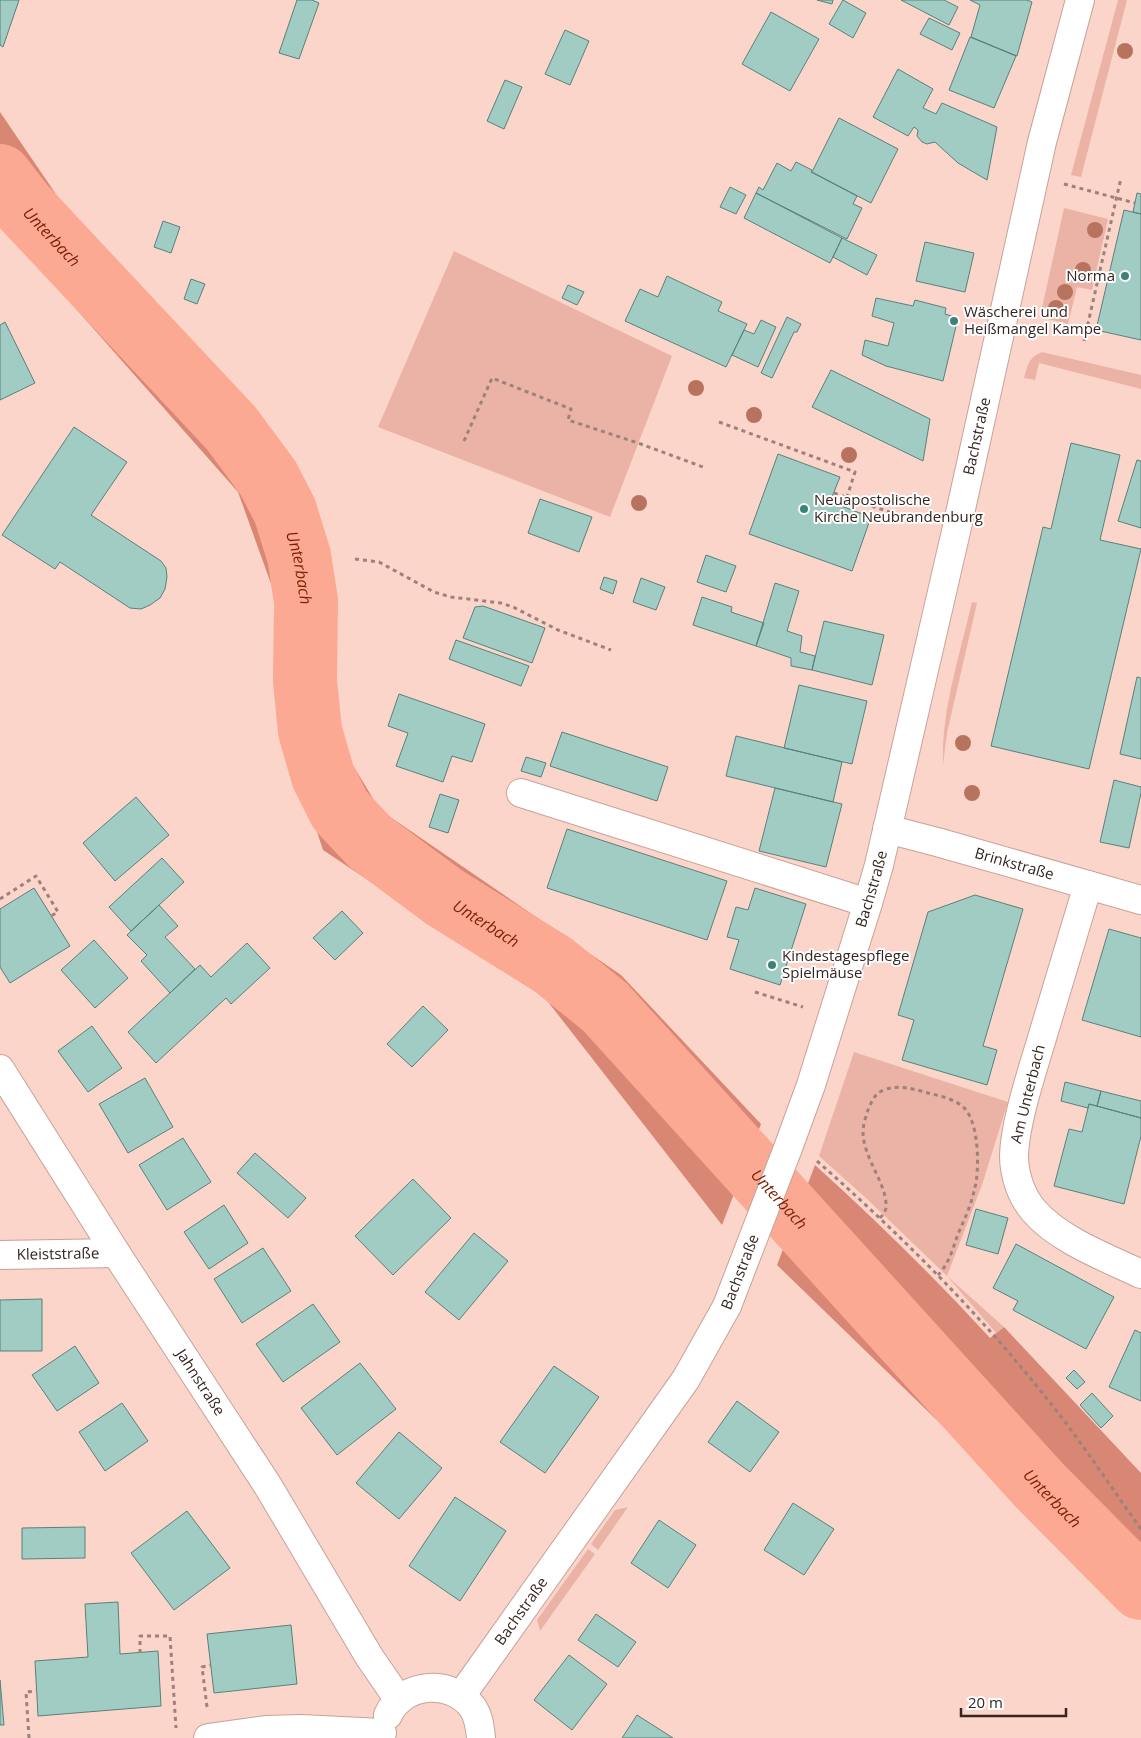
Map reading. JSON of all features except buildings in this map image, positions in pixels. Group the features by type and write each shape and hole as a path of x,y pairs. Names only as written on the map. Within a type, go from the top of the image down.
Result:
{"street":[{"name":"Bachstraße","path":"461,1696 686,1379 727,1306 789,1146 868,904 887,830 957,527 1034,177 1080,0"},
{"path":"521,793 868,904"},
{"name":"Brinkstraße","path":"887,830 937,842 1141,900"},
{"name":"Am Unterbach","path":"1088,885 1030,1079 1014,1154 1016,1176 1022,1193 1034,1210 1052,1227 1090,1251 1141,1274"},
{"name":"Jahnstraße","path":"0,1069 116,1253 268,1486 370,1658 399,1700"},
{"name":"Kleiststraße","path":"0,1255 116,1253"},
{"path":"209,1738 266,1730 301,1729 383,1736 385,1721 390,1709 399,1700 410,1692 436,1687 449,1690 461,1696 473,1708 480,1724 481,1738"}],"path":[{"path":"1034,177 1135,202"},
{"path":"1084,342 1121,178"},
{"path":"464,440 492,378 571,409 568,420 703,467"},
{"path":"719,422 855,472 847,497"},
{"path":"834,493 895,514 957,527"},
{"path":"355,559 379,562 434,592 451,597 513,607 558,630 611,650"},
{"path":"0,899 36,876 58,912 51,916"},
{"path":"756,992 832,1017"},
{"path":"880,1218 886,1207 883,1192 866,1151 862,1131 873,1096 891,1087 910,1088 955,1102 966,1109 973,1122 977,1179 974,1192 949,1258 938,1275"},
{"path":"789,1146 809,1154 880,1218 938,1275 992,1334 1048,1400 1141,1528"},
{"path":"140,1653 140,1636 170,1636 176,1729"},
{"path":"209,1738 202,1667 211,1665"},
{"path":"29,1738 26,1692 37,1691"}],"shaded area":[{"path":"1118,0 1127,0 1081,177 1071,175"},
{"path":"0,112 64,206 270,428 314,503 332,584 331,672 343,749 380,810 621,975 761,1124 722,1225 545,998 323,850 286,737 278,603 238,492 0,223"},
{"path":"1064,208 1108,219 1092,290 1077,287 1068,324 1040,317"},
{"path":"454,251 672,356 610,517 378,427"},
{"path":"1042,352 1141,375 1141,389 1039,363 1035,380 1024,378 1031,359"},
{"path":"972,602 977,603 947,733 943,765 943,744 948,703"},
{"path":"854,1052 1008,1102 982,1185 947,1276 819,1156"},
{"path":"815,1165 904,1249 990,1338 1004,1327 1141,1473 1141,1618 777,1265"},
{"path":"947,1276 1004,1327 996,1333"},
{"path":"628,1507 598,1550 591,1544 615,1510"},
{"path":"588,1549 595,1554 540,1631 537,1620"}],"waterway":[{"name":"Unterbach","path":"0,176 24,207 231,428 268,478 285,511 299,556 306,601 305,681 310,731 323,776 340,810 370,842 444,897 553,965 605,1007 1040,1486 1141,1588"}],"place":[{"name":"Norma","path":"1125,276"},
{"name":"Wäscherei und Heißmangel Kampe","path":"954,321"},
{"name":"Neuapostolische Kirche Neubrandenburg","path":"804,509"},
{"name":"Kindestagespflege Spielmäuse","path":"772,965"}]}
